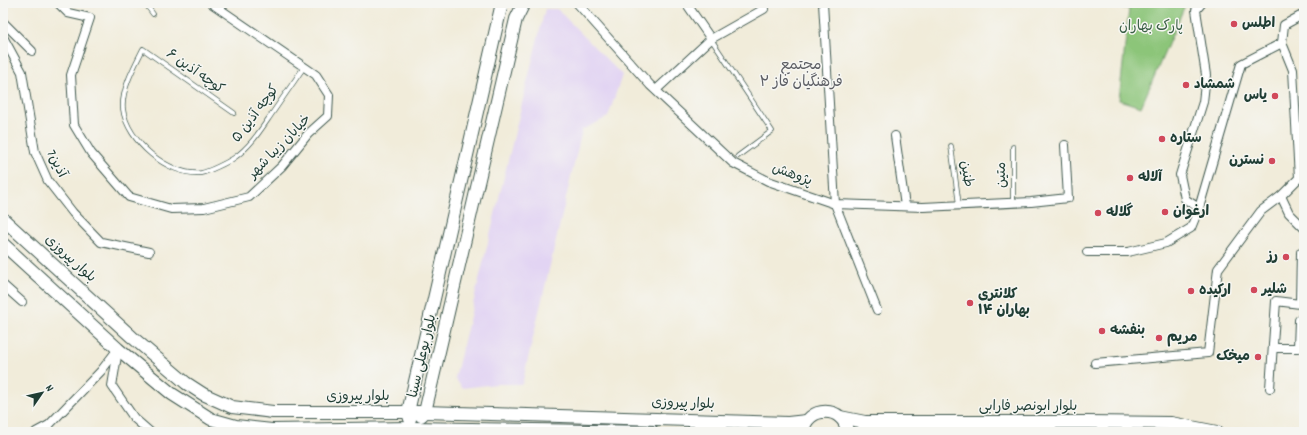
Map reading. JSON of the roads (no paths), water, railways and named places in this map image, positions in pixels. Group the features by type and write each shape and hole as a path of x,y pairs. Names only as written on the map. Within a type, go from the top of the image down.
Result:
{"street":[{"name":"خیابان زیبا شهر","path":"58,3 68,13 90,18 71,75 74,125 91,153 129,197 171,209 204,208 249,197 282,166 308,134 328,116 329,94 316,75 211,3"},
{"name":"بلوار بوعلی سینا","path":"413,430 408,412 502,3"},
{"name":"بلوار بوعلی سینا","path":"413,430 425,412 516,19 524,3"},
{"name":"پژوهش","path":"577,3 656,90 733,163 768,181 835,204 904,206 960,205 1013,203 1068,198 1065,145"},
{"path":"686,3 711,39"},
{"path":"656,90 711,39 764,9 760,3"},
{"path":"824,3 835,204 877,310"},
{"path":"1199,208 1185,199 1180,175 1203,102 1206,75 1196,10 1202,3"},
{"path":"1095,363 1208,352 1218,269 1261,211 1281,196 1301,176 1293,70 1282,43 1284,25 1304,14"},
{"path":"3,22 32,51"},
{"name":"آذین7","path":"3,37 22,72 35,152 48,181 73,213 101,242 149,252"},
{"path":"1087,252 1128,252 1166,243 1191,228 1199,208 1241,64 1282,43"},
{"path":"895,136 904,206"},
{"path":"1281,196 1290,213 1304,228"},
{"name":"بلوار پیروزی","path":"3,219 132,337 186,383 203,394 232,407 273,412 425,412 655,418 788,423 804,426"},
{"name":"بلوار پیروزی","path":"3,244 118,349 172,394 211,418 236,426 269,431 413,430 653,432"},
{"path":"1270,388 1276,301 1300,304 1301,252 1304,252"},
{"path":"3,285 22,302"},
{"path":"1273,348 1298,348 1299,320 1304,320"},
{"path":"36,432 50,425 101,371 118,349"},
{"path":"118,349 112,386 134,418 150,432"},
{"name":"بلوار ابونصر فارابی","path":"804,426 811,416 818,412 826,411 840,417 865,422 962,429"},
{"path":"840,417 844,422 847,432"},
{"name":"بلوار ابونصر فارابی","path":"869,431 962,429 1088,422 1171,423 1217,432"}],"lane":[{"path":"145,3 153,14"},
{"path":"711,39 772,131 738,156"},
{"name":"کوچه آذین ۵","path":"143,49 132,71 125,91 123,108 129,130 141,144 163,163 186,172 202,173 233,159 251,143 304,67"},
{"name":"کوچه آذین ۶","path":"143,49 234,113"},
{"name":"طنین","path":"951,146 960,205"},
{"name":"متین","path":"1013,147 1013,203"}],"place":[{"name":"اطلس","path":"1234,24"},
{"name":"شمشاد","path":"1186,85"},
{"name":"یاس","path":"1275,96"},
{"name":"ستاره","path":"1162,139"},
{"name":"نسترن","path":"1272,161"},
{"name":"آلاله","path":"1130,178"},
{"name":"ارغوان","path":"1165,212"},
{"name":"گلاله","path":"1098,213"},
{"name":"رز","path":"1286,257"},
{"name":"شلیر","path":"1254,290"},
{"name":"ارکیده","path":"1191,291"},
{"name":"کلانتری ۱۴ بهاران","path":"970,303"},
{"name":"بنفشه","path":"1102,331"},
{"name":"مریم","path":"1159,338"},
{"name":"میخک","path":"1258,357"}],"district":[{"name":"مجتمع فرهنگیان فاز ۲","path":"801,74"}],"park label":[{"name":"پارک بهاران","path":"1151,27"}]}
